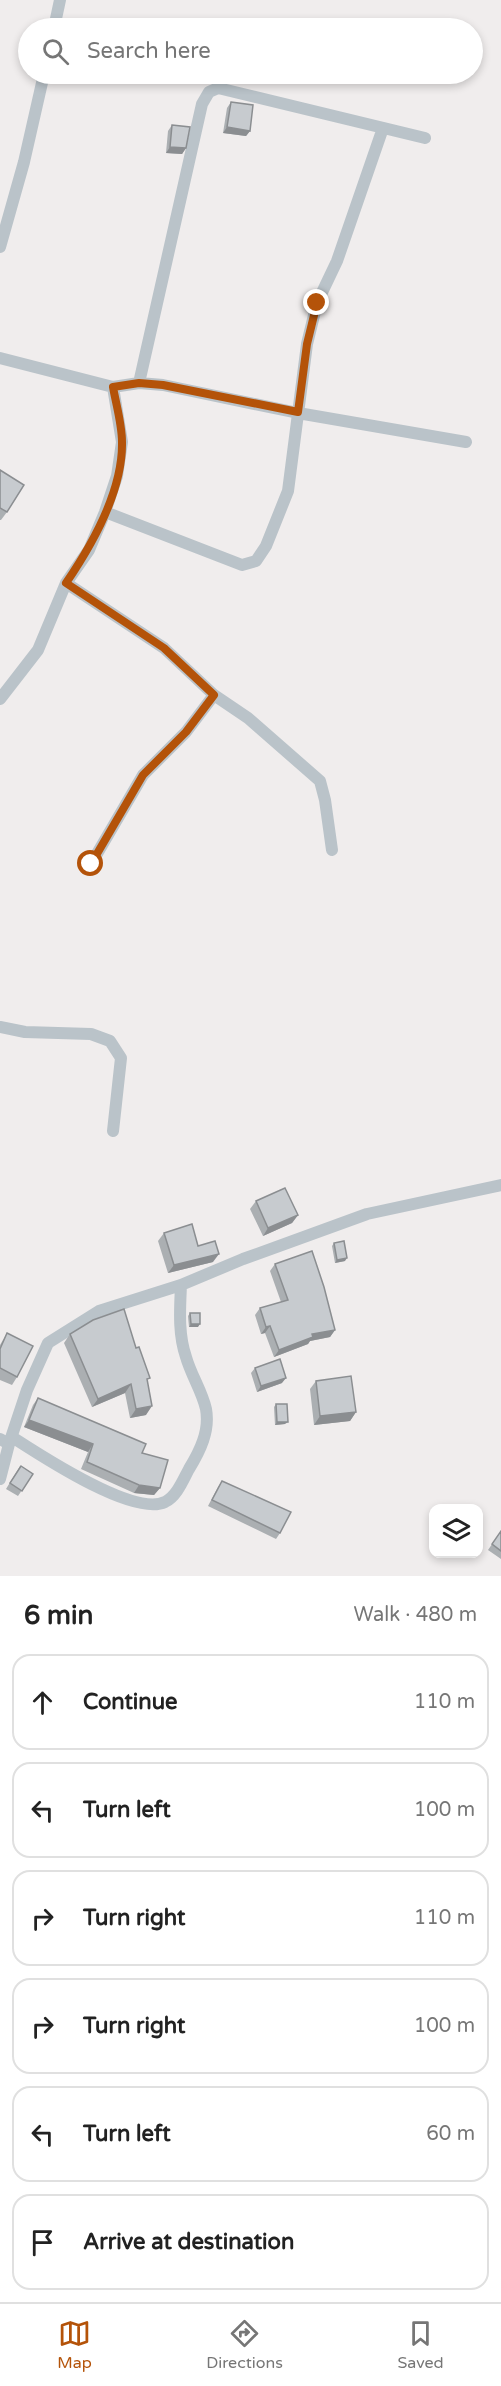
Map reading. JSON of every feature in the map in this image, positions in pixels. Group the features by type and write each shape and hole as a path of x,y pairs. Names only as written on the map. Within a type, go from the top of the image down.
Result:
{"street":[{"path":"56,18 60,0"},
{"path":"0,247 24,162 42,84"},
{"path":"139,383 202,104 209,92 218,88 424,138"},
{"path":"105,512 242,565 256,561 266,546 288,491 307,344 317,303 337,261 383,128"},
{"path":"0,358 113,387 139,383 163,385 466,442"},
{"path":"0,699 38,650 66,583 88,550 105,512 117,476 122,442 113,387"},
{"path":"66,583 164,648 214,695 248,718 320,781 332,850"},
{"path":"91,864 143,775 186,732 214,695"},
{"path":"0,1027 24,1032 91,1034 110,1041 121,1058 113,1131"},
{"path":"0,1479 7,1440 48,1343 99,1311 181,1285 243,1259 367,1214 501,1185"},
{"path":"7,1440 78,1479 142,1503 157,1504 166,1501 177,1491 202,1447 207,1426 206,1409 185,1356 180,1323 181,1285"}],"building":[{"path":"231,102 253,105 250,131 227,127"},
{"path":"172,125 190,127 186,148 170,147"},
{"path":"0,470 24,485 7,512 0,508"},
{"path":"285,1188 298,1215 268,1228 256,1201"},
{"path":"192,1224 198,1246 215,1241 219,1254 174,1265 164,1233"},
{"path":"344,1241 347,1258 337,1260 334,1243"},
{"path":"312,1251 335,1330 312,1334 313,1337 279,1350 270,1326 266,1327 260,1308 288,1300 275,1264"},
{"path":"124,1309 136,1348 139,1347 150,1378 147,1379 152,1406 136,1409 131,1384 98,1399 70,1334 93,1320"},
{"path":"190,1313 200,1313 200,1324 191,1324"},
{"path":"7,1333 33,1346 17,1377 0,1368 0,1349"},
{"path":"280,1359 286,1378 261,1386 255,1368"},
{"path":"351,1376 356,1412 320,1416 316,1381"},
{"path":"38,1398 146,1444 142,1453 168,1460 160,1488 139,1485 87,1462 93,1444 29,1420"},
{"path":"276,1404 287,1404 288,1422 277,1422"},
{"path":"21,1466 33,1474 22,1491 10,1483"},
{"path":"222,1481 291,1512 280,1533 212,1500"},
{"path":"501,1531 501,1551 492,1544"}],"route":[{"path":"91,864 143,775 186,732 214,695 164,648 66,583 88,550 105,512 117,476 122,442 113,387 139,383 163,385 298,412 307,344 317,303"}]}
